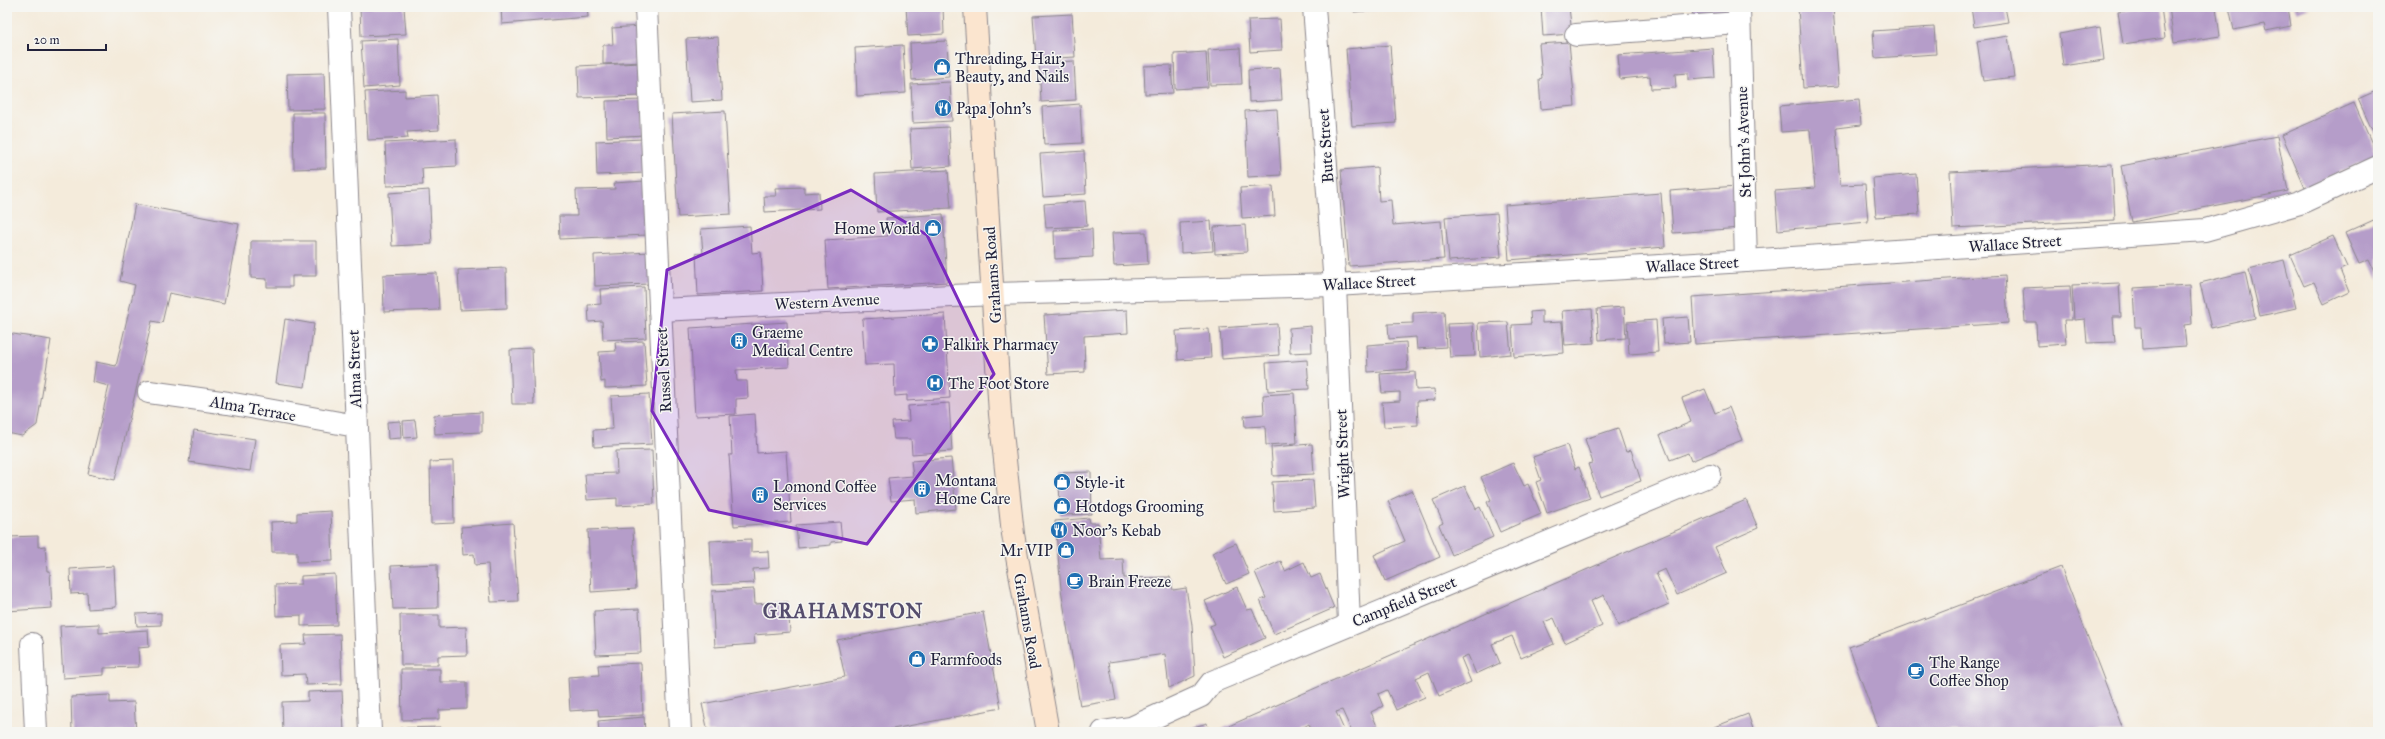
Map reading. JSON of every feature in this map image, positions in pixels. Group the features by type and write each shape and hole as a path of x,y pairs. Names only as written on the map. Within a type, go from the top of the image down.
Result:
{"main road":[{"name":"Grahams Road","path":"975,7 994,294 1000,414 1013,534 1047,731"}],"street":[{"name":"Alma Street","path":"338,7 370,732"},
{"name":"Russel Street","path":"646,7 680,732"},
{"name":"Bute Street","path":"1314,7 1335,285"},
{"name":"St John's Avenue","path":"1576,35 1739,15 1746,261"},
{"name":"Wallace Street","path":"994,294 1335,285 1746,261 2205,230 2300,203 2378,167"},
{"name":"Wright Street","path":"1335,285 1349,623"},
{"name":"Western Avenue","path":"660,310 994,294"},
{"name":"Alma Terrace","path":"149,392 228,403 356,426"},
{"name":"Campfield Street","path":"1103,732 1131,728 1202,696 1212,682 1349,623 1710,475"},
{"path":"32,644 36,732"}],"highlighted area":[{"path":"851,190 927,235 994,374 867,544 709,510 652,411 667,270"}],"building":[{"path":"360,7 404,7 406,34 361,36"},
{"path":"501,7 587,7 588,17 502,24"},
{"path":"906,7 943,7 944,34 908,36"},
{"path":"1353,7 1399,7 1399,8 1354,12"},
{"path":"1541,7 1569,7 1572,34 1543,36"},
{"path":"1692,7 1729,7 1730,15 1693,18"},
{"path":"1798,7 1833,7 1839,86 1803,88"},
{"path":"1971,7 2005,7 2008,22 1974,27"},
{"path":"2161,7 2165,38 2123,44 2118,12"},
{"path":"2169,7 2216,7 2220,36 2174,43"},
{"path":"2229,7 2288,7 2291,26 2266,31 2264,24 2234,30"},
{"path":"2294,7 2310,7 2297,12"},
{"path":"1072,14 1075,57 1036,59 1033,16"},
{"path":"1280,19 1282,50 1250,52 1248,20"},
{"path":"640,26 642,62 603,64 603,45 613,45 612,28"},
{"path":"1934,27 1936,54 1875,58 1873,31"},
{"path":"2100,27 2104,60 2063,66 2059,34"},
{"path":"2008,36 2014,77 1983,81 1977,41"},
{"path":"718,37 722,100 690,102 686,39"},
{"path":"398,39 400,85 364,88 361,41"},
{"path":"947,41 949,77 912,80 910,43"},
{"path":"1569,42 1575,106 1541,109 1539,79 1542,78 1539,44"},
{"path":"903,45 906,93 857,96 855,48"},
{"path":"1390,45 1396,123 1352,126 1346,49"},
{"path":"1240,48 1242,84 1210,85 1208,50"},
{"path":"1713,48 1715,78 1688,80 1688,73 1675,74 1676,88 1651,89 1650,76 1620,79 1618,55"},
{"path":"1206,52 1208,87 1175,89 1174,54"},
{"path":"1074,61 1076,100 1041,102 1039,63"},
{"path":"640,63 641,96 579,98 578,66"},
{"path":"1171,65 1173,93 1145,94 1144,66"},
{"path":"1280,68 1282,100 1249,102 1248,70"},
{"path":"324,73 325,109 288,110 287,74"},
{"path":"950,82 952,121 913,123 911,84"},
{"path":"405,90 405,97 437,95 439,130 407,132 408,138 368,140 365,92"},
{"path":"2378,90 2378,143 2358,99"},
{"path":"1859,99 1861,125 1836,128 1840,185 1865,184 1868,222 1778,230 1775,191 1815,188 1810,130 1781,132 1779,106"},
{"path":"643,100 644,135 607,137 606,101"},
{"path":"2354,103 2377,155 2305,188 2282,135"},
{"path":"1080,104 1082,143 1044,145 1042,107"},
{"path":"1277,109 1281,175 1248,177 1245,111"},
{"path":"725,111 731,214 678,217 672,114"},
{"path":"293,113 325,113 326,168 294,169"},
{"path":"949,127 951,166 912,169 910,129"},
{"path":"2277,136 2288,191 2132,222 2121,166"},
{"path":"456,139 457,166 422,168 423,185 387,186 385,143"},
{"path":"644,139 645,173 597,175 596,141"},
{"path":"1084,151 1086,194 1043,197 1040,154"},
{"path":"2112,164 2115,220 1953,228 1950,172"},
{"path":"1377,167 1379,201 1391,200 1393,225 1441,221 1444,259 1349,266 1341,170"},
{"path":"948,170 951,208 877,212 875,174"},
{"path":"1916,174 1919,214 1876,217 1873,178"},
{"path":"645,181 647,235 560,239 559,216 577,216 576,190 615,189 614,183"},
{"path":"1273,186 1275,216 1242,218 1240,188"},
{"path":"1737,186 1741,228 1673,233 1670,191"},
{"path":"804,187 804,193 819,192 820,209 765,212 764,196 776,196 775,188"},
{"path":"429,190 432,244 392,246 389,193"},
{"path":"1661,193 1665,247 1509,260 1505,205"},
{"path":"1085,201 1087,226 1046,228 1044,204"},
{"path":"135,204 239,224 224,304 169,293 162,323 152,321 115,480 88,474 109,386 93,382 96,362 116,366 135,285 120,281"},
{"path":"1497,213 1501,257 1449,261 1445,217"},
{"path":"943,214 947,282 828,289 825,240 888,236 886,218"},
{"path":"2378,218 2378,280 2369,260 2359,264 2345,233"},
{"path":"1211,221 1213,251 1181,253 1180,223"},
{"path":"1245,225 1247,252 1215,254 1214,227"},
{"path":"750,226 752,253 761,252 763,291 698,295 696,254 703,253 701,229"},
{"path":"1092,229 1093,257 1055,259 1054,231"},
{"path":"1146,232 1148,264 1114,266 1112,233"},
{"path":"2333,236 2347,267 2340,270 2349,292 2324,304 2314,282 2304,286 2290,255"},
{"path":"251,241 316,241 316,276 292,276 292,287 267,287 267,279 251,278"},
{"path":"650,252 651,284 595,286 594,255"},
{"path":"2284,260 2296,308 2260,316 2249,269"},
{"path":"506,268 507,308 460,310 458,270"},
{"path":"2245,272 2255,318 2211,328 2200,283"},
{"path":"437,273 439,310 384,312 383,275"},
{"path":"2005,275 2008,323 1695,344 1692,297"},
{"path":"2119,283 2121,317 2113,317 2115,342 2087,343 2085,319 2074,320 2072,285"},
{"path":"2190,285 2192,324 2184,325 2186,346 2142,349 2141,327 2135,327 2133,288"},
{"path":"2070,286 2072,320 2064,320 2066,344 2037,346 2036,322 2025,322 2023,288"},
{"path":"644,287 646,338 603,340 602,321 589,322 588,305 601,304 600,289"},
{"path":"1624,307 1626,338 1599,340 1597,309"},
{"path":"1592,309 1594,343 1565,345 1562,311"},
{"path":"1127,310 1128,333 1084,336 1085,372 1048,374 1044,315"},
{"path":"1444,311 1446,347 1417,349 1416,337 1389,339 1388,324 1413,323 1413,313"},
{"path":"1542,311 1542,323 1562,322 1564,353 1514,357 1512,325 1531,324 1530,312"},
{"path":"945,314 950,398 907,401 907,395 895,396 894,364 865,365 862,319"},
{"path":"1688,317 1690,342 1664,344 1662,319"},
{"path":"285,319 314,324 305,387 276,383"},
{"path":"1656,320 1658,352 1629,354 1627,322"},
{"name":"Graeme Medical Centre","path":"787,322 789,367 736,370 737,381 747,381 748,398 736,399 736,414 695,416 690,328"},
{"path":"1508,322 1511,354 1480,357 1478,323"},
{"path":"1473,323 1475,356 1450,357 1447,324"},
{"path":"1277,324 1279,355 1222,359 1220,328"},
{"path":"1311,326 1312,352 1290,353 1289,328"},
{"path":"1209,329 1211,358 1178,360 1176,331"},
{"path":"7,333 51,340 37,425 22,436 7,433"},
{"path":"644,341 647,386 605,388 605,381 601,382 599,352 616,351 615,342"},
{"path":"1406,342 1408,369 1368,372 1367,345"},
{"path":"532,349 534,404 512,404 510,350"},
{"path":"1307,360 1309,389 1268,391 1266,363"},
{"path":"1415,372 1416,390 1434,389 1435,400 1417,401 1418,425 1384,427 1382,402 1400,401 1400,392 1382,393 1380,374"},
{"path":"1705,389 1715,413 1729,407 1742,440 1691,461 1688,453 1670,460 1660,435 1691,422 1682,398"},
{"path":"1294,393 1297,443 1266,445 1265,426 1245,427 1244,416 1264,414 1263,395"},
{"path":"649,394 652,444 594,447 593,430 613,429 611,396"},
{"path":"949,403 952,451 912,454 911,439 894,439 892,422 909,421 908,406"},
{"path":"482,412 482,432 435,434 434,415"},
{"name":"Lomond Coffee Services","path":"755,414 757,453 786,451 791,522 734,526 729,455 732,455 730,416"},
{"path":"415,420 417,437 404,438 403,421"},
{"path":"400,421 401,438 388,439 387,422"},
{"path":"1618,428 1626,452 1631,450 1641,481 1599,496 1588,464 1593,463 1585,439"},
{"path":"194,430 255,439 250,471 189,462"},
{"path":"1312,444 1314,474 1273,476 1271,447"},
{"path":"1567,445 1575,469 1579,467 1590,498 1547,513 1536,482 1541,480 1533,457"},
{"path":"652,450 654,504 617,506 617,498 587,500 585,474 617,473 616,451"},
{"name":"Montana Home Care","path":"951,458 956,509 916,513 915,499 891,501 888,478 913,476 911,461"},
{"path":"453,461 454,523 431,524 430,462"},
{"path":"1513,463 1524,486 1528,484 1541,514 1500,532 1487,502 1491,500 1481,477"},
{"path":"1091,472 1092,514 1060,515 1059,473"},
{"path":"1313,480 1315,508 1274,511 1272,482"},
{"path":"1465,486 1476,509 1480,507 1493,537 1452,555 1439,525 1443,523 1433,500"},
{"path":"1412,490 1440,557 1385,581 1374,555 1405,541 1388,501"},
{"path":"1746,500 1758,528 1715,547 1727,573 1677,595 1665,569 1656,573 1669,604 1618,626 1604,595 1591,601 1602,626 1565,643 1554,618 1544,622 1554,644 1521,658 1512,636 1492,644 1500,663 1476,674 1468,655 1461,658 1471,682 1439,696 1429,672 1416,678 1425,697 1396,710 1387,690 1378,694 1383,706 1371,712 1377,726 1364,732 1352,732 1342,710 1336,712 1345,732 1312,732 1309,724 1295,732 1215,732"},
{"path":"331,511 333,561 297,562 297,552 272,552 271,522 297,521 297,513"},
{"path":"1089,518 1090,523 1098,523 1101,560 1123,559 1124,578 1170,577 1173,590 1186,588 1192,625 1195,676 1169,688 1165,654 1109,662 1116,700 1080,706 1061,589 1055,521"},
{"path":"840,522 842,541 831,542 831,545 798,548 796,525"},
{"path":"513,523 518,601 491,602 488,564 475,565 474,554 463,555 461,527"},
{"path":"633,528 636,589 591,592 588,530"},
{"path":"38,536 38,547 45,546 47,571 50,571 52,608 7,611 8,537"},
{"path":"751,539 751,552 768,551 769,568 753,569 754,583 712,585 710,541"},
{"path":"1236,543 1249,574 1226,584 1212,553"},
{"path":"1281,561 1285,571 1304,562 1311,578 1320,574 1334,608 1274,634 1260,600 1266,598 1255,572"},
{"path":"437,564 438,608 393,609 391,566"},
{"path":"114,566 116,607 88,609 87,593 71,594 70,569"},
{"path":"2061,567 2124,732 1880,732 1849,647"},
{"path":"335,574 337,625 301,626 301,615 276,616 275,585 301,584 301,576"},
{"path":"1237,587 1247,610 1252,609 1265,638 1223,657 1210,626 1215,624 1205,601"},
{"path":"754,589 755,604 788,602 790,632 754,635 755,644 715,647 712,591"},
{"path":"639,609 641,653 596,655 594,611"},
{"name":"Farmfoods","path":"983,612 1001,708 877,732 855,732 854,727 827,732 708,732 702,704 845,677 837,640"},
{"path":"161,613 161,625 137,626 136,614"},
{"path":"400,615 439,615 439,628 466,627 467,655 438,656 438,665 401,665"},
{"path":"99,624 99,633 148,630 149,647 138,648 139,667 104,668 104,675 63,678 60,626"},
{"path":"340,634 342,684 306,685 305,674 281,675 280,645 306,644 305,635"},
{"path":"641,663 643,715 599,717 598,709 570,711 568,677 599,675 598,665"},
{"path":"401,669 440,669 440,682 467,682 467,709 439,710 439,719 402,720"},
{"path":"342,691 344,732 283,732 282,702 308,701 308,692"},
{"path":"110,695 110,703 134,702 136,732 72,732 71,697"},
{"path":"1748,714 1754,732 1716,732 1714,727"},
{"path":"644,717 645,732 599,732 598,721"},
{"path":"1207,723 1209,732 1178,732"},
{"path":"441,727 441,732 402,732 401,728"}],"place":[{"name":"Threading, Hair, Beauty, and Nails","path":"942,67"},
{"name":"Papa John's","path":"943,108"},
{"name":"Home World","path":"933,228"},
{"name":"Graeme Medical Centre","path":"739,341"},
{"name":"Falkirk Pharmacy","path":"930,344"},
{"name":"The Foot Store","path":"935,383"},
{"name":"Style-it","path":"1062,482"},
{"name":"Montana Home Care","path":"922,489"},
{"name":"Lomond Coffee Services","path":"760,495"},
{"name":"Hotdogs Grooming","path":"1062,506"},
{"name":"Noor's Kebab","path":"1059,530"},
{"name":"Mr VIP","path":"1066,550"},
{"name":"Brain Freeze","path":"1075,581"},
{"name":"Farmfoods","path":"917,659"},
{"name":"The Range Coffee Shop","path":"1916,671"}],"district":[{"name":"GRAHAMSTON","path":"843,611"}]}
